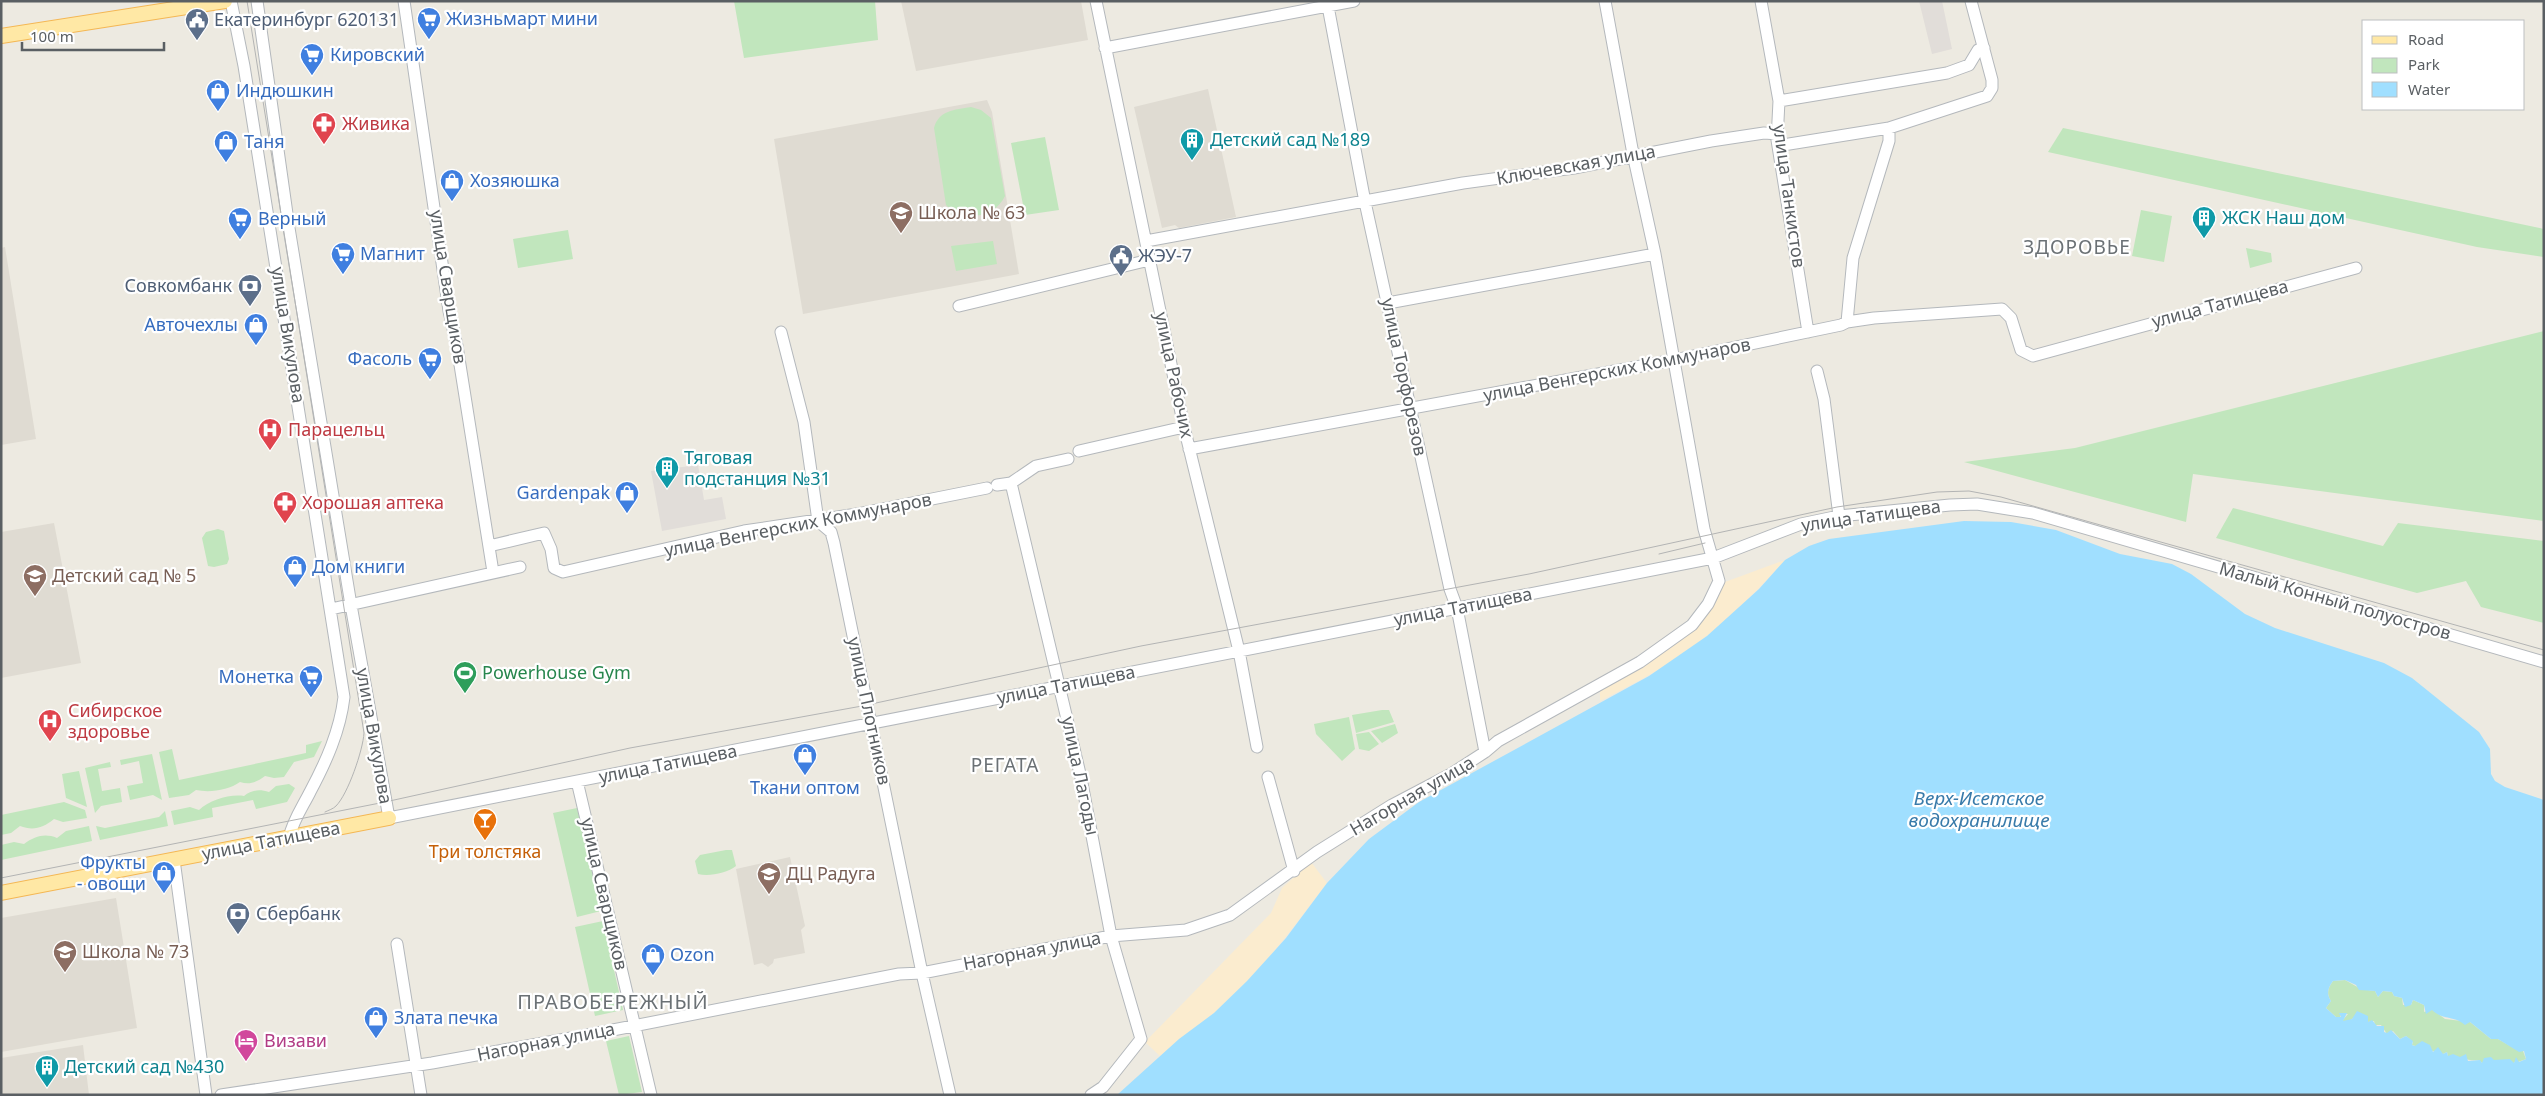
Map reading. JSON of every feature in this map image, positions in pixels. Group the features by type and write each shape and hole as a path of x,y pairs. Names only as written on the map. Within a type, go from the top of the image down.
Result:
{"main road":[{"path":"1,36 225,1"},
{"name":"улица Татищева","path":"1,893 389,818"}],"street":[{"name":"улица Викулова","path":"231,1 249,94 344,696 343,711 337,734 323,767 293,821 289,838"},
{"name":"улица Викулова","path":"257,1 289,228 351,606 389,818"},
{"name":"улица Сварщиков","path":"404,1 449,311 457,346 493,572"},
{"name":"улица Рабочих","path":"1096,1 1184,427 1240,651 1257,747"},
{"path":"1105,48 1327,4 1354,1"},
{"name":"Нагорная улица","path":"221,1095 416,1066 900,974 922,973 1111,936 1186,930 1230,915 1294,871 1317,852 1392,805 1485,752 1498,741 1640,662 1692,625 1708,604 1718,581 1714,558 1704,529 1655,254 1605,1"},
{"name":"улица Танкистов","path":"1761,1 1780,101 1777,120 1778,134 1808,332"},
{"path":"1780,101 1947,73 1969,65 1978,50 1984,48 1971,1"},
{"name":"улица Торфорезов","path":"1327,4 1365,202 1450,589 1457,608 1485,752"},
{"name":"Ключевская улица","path":"1146,241 1463,183 1574,168 1634,154 1764,133 1778,134 1783,145 1889,128 1987,96 1992,88 1984,48"},
{"path":"1847,322 1853,258 1889,141 1889,128"},
{"path":"1388,303 1655,254"},
{"path":"959,306 1150,258"},
{"name":"улица Татищева","path":"1847,322 1874,318 2002,309 2011,318 2021,350 2033,356 2356,268"},
{"name":"улица Венгерских Коммунаров","path":"1189,449 1674,360 1841,325 1847,322"},
{"name":"улица Плотников","path":"781,332 804,422 818,520 831,532 922,973 950,1095"},
{"path":"1817,371 1824,399 1839,516"},
{"path":"1079,451 1184,427"},
{"name":"улица Венгерских Коммунаров","path":"488,546 544,533 551,549 554,568 563,572 744,531 818,520 1011,483 1036,466 1068,458"},
{"name":"улица Лагоды","path":"1011,483 1061,686 1091,826 1111,936 1141,1039 1103,1087 1090,1095"},
{"name":"улица Татищева","path":"389,818 1714,558 1801,524 1839,516 1977,504 2033,513 2126,540"},
{"name":"Малый Конный полуостров","path":"2126,540 2544,662"},
{"path":"331,609 520,567"},
{"path":"1268,777 1294,871"},
{"name":"улица Сварщиков","path":"578,782 651,1095"},
{"path":"174,860 206,1095"},
{"path":"397,944 421,1095"}],"shaded area":[{"path":"901,1 1081,1 1088,40 916,71"},
{"path":"1919,1 1942,1 1952,49 1932,54"},
{"path":"1208,89 1236,217 1179,228 1175,225 1162,228 1134,107"},
{"name":"Школа № 63","path":"987,100 992,112 1019,274 803,314 774,139"},
{"path":"5,247 36,439 1,445 1,248"},
{"path":"698,465 704,500 722,497 726,519 662,531 651,471"},
{"name":"Детский сад № 5","path":"54,523 81,663 1,678 1,532"},
{"name":"ДЦ Радуга","path":"790,857 805,926 801,930 805,953 774,959 773,963 768,967 762,963 754,965 736,869"},
{"name":"Школа № 73","path":"116,898 137,1028 1,1052 1,918"},
{"path":"83,1045 89,1095 1,1095 1,1058"}],"green space":[{"path":"734,1 875,1 878,40 744,58"},
{"path":"971,107 981,110 991,118 1005,196 994,209 978,216 961,214 953,211 946,205 934,128 936,122 943,114"},
{"path":"2063,128 2544,229 2544,257 2477,247 2048,152"},
{"path":"1045,137 1059,210 1025,215 1011,143"},
{"path":"2141,210 2172,216 2164,262 2132,256"},
{"path":"568,230 573,259 518,268 513,239"},
{"path":"993,241 997,264 956,271 951,246"},
{"path":"2246,248 2271,253 2272,262 2250,268"},
{"path":"2544,331 2544,521 2193,474 2186,522 1964,462 2075,448"},
{"path":"2233,508 2383,546 2398,523 2544,541 2544,623 2481,607 2466,581 2417,593 2216,538"},
{"path":"218,529 224,531 229,559 227,564 214,567 208,566 202,538 206,532"},
{"path":"1389,710 1394,722 1356,733 1352,715"},
{"path":"1349,717 1355,749 1342,761 1316,734 1314,724"},
{"path":"1395,724 1398,733 1382,743 1371,731"},
{"path":"1369,732 1379,744 1369,751 1359,749 1356,734"},
{"path":"322,741 314,757 294,762 284,777 274,778 265,776 253,782 240,782 219,790 196,790 189,795 169,798 159,752 172,749 179,780 306,753 306,745"},
{"path":"152,754 162,800 153,795 130,800 127,786 143,783 139,761 121,765 120,760"},
{"path":"110,762 111,767 98,769 102,791 120,788 122,802 101,806 95,813 85,768"},
{"path":"79,771 87,807 66,798 62,774"},
{"path":"289,784 295,788 287,802 256,809 253,800 212,808 213,817 174,825 171,811 190,807 199,810 209,803 220,799 244,796 256,791 269,792 276,786"},
{"path":"64,802 85,810 87,818 63,822 54,819 38,828 20,826 11,833 1,835 1,815"},
{"path":"577,808 601,911 577,917 553,813"},
{"path":"165,811 168,826 100,840 96,826 105,828 159,817"},
{"path":"89,826 92,841 1,860 1,845 14,842 24,844 36,837 44,836 57,838 66,831"},
{"path":"732,850 736,866 718,874 698,874 695,861 700,855"},
{"path":"603,921 623,1010 595,1016 575,927"},
{"path":"2345,980 2361,989 2375,991 2378,997 2383,991 2392,992 2394,996 2402,998 2403,1005 2411,1005 2413,1000 2424,1005 2424,1012 2432,1009 2445,1019 2470,1022 2491,1039 2498,1039 2519,1051 2523,1051 2526,1059 2518,1062 2516,1060 2514,1063 2494,1060 2482,1063 2479,1060 2448,1056 2447,1052 2443,1054 2412,1045 2413,1042 2406,1036 2400,1039 2393,1031 2387,1034 2381,1025 2375,1025 2374,1021 2368,1022 2355,1017 2349,1021 2342,1021 2348,1014 2341,1014 2340,1018 2336,1017 2326,1008 2331,1001 2328,993 2333,981"},
{"path":"629,1036 642,1092 619,1095 606,1041"}],"sand":[{"path":"1785,560 1736,611 1709,635 1661,668 1600,701 1600,687 1649,663 1700,624 1725,582"},
{"path":"1311,862 1327,883 1301,918 1260,968 1230,999 1160,1056 1145,1042 1271,913 1282,888"}],"water":[{"name":"Верх-Исетское водохранилище","path":"1964,521 2011,522 2056,530 2120,554 2172,564 2191,574 2245,614 2275,628 2384,663 2412,678 2479,732 2490,749 2491,774 2495,781 2505,787 2544,800 2544,1095 1117,1095 1179,1039 1214,1013 1247,981 1286,938 1327,883 1369,839 1419,802 1649,676 1707,636 1759,589 1785,560 1809,546 1829,539","holes":["2345,980 2356,985 2359,990 2375,991 2378,997 2383,991 2392,992 2394,996 2402,998 2405,1007 2411,1005 2413,1000 2424,1005 2426,1014 2432,1010 2441,1016 2457,1020 2465,1025 2470,1022 2491,1039 2498,1039 2519,1052 2524,1051 2526,1059 2519,1062 2516,1057 2514,1063 2510,1059 2494,1060 2491,1057 2484,1058 2482,1063 2480,1060 2468,1061 2466,1054 2460,1057 2453,1054 2448,1056 2447,1052 2443,1054 2438,1047 2433,1052 2430,1045 2422,1041 2415,1046 2412,1045 2413,1041 2406,1036 2400,1039 2391,1030 2387,1033 2384,1032 2384,1026 2377,1026 2372,1020 2368,1022 2368,1016 2357,1011 2352,1019 2343,1021 2347,1013 2339,1013 2341,1017 2336,1017 2326,1008 2331,1001 2328,995 2329,988 2333,981"]}],"tram line":[{"path":"247,1 364,733 358,760 350,782 341,800 336,806 325,812"},
{"path":"1,878 385,802 630,748 862,706 1141,646 1529,574 1837,507 1937,492 1969,491 2001,497 2544,650"},
{"path":"1659,554 1705,543"}],"place":[{"name":"Жизньмарт мини","path":"429,40"},
{"name":"Екатеринбург 620131","path":"197,41"},
{"name":"Кировский","path":"312,76"},
{"name":"Индюшкин","path":"218,112"},
{"name":"Живика","path":"324,145"},
{"name":"Детский сад №189","path":"1192,161"},
{"name":"Таня","path":"226,163"},
{"name":"Хозяюшка","path":"452,202"},
{"name":"Школа № 63","path":"901,234"},
{"name":"ЖСК Наш дом","path":"2204,239"},
{"name":"Верный","path":"240,240"},
{"name":"Магнит","path":"343,275"},
{"name":"ЖЭУ-7","path":"1121,277"},
{"name":"Совкомбанк","path":"250,307"},
{"name":"Авточехлы","path":"256,346"},
{"name":"Фасоль","path":"430,380"},
{"name":"Парацельц","path":"270,451"},
{"name":"Тяговая подстанция №31","path":"667,489"},
{"name":"Gardenpak","path":"627,514"},
{"name":"Хорошая аптека","path":"285,524"},
{"name":"Дом книги","path":"295,588"},
{"name":"Детский сад № 5","path":"35,597"},
{"name":"Powerhouse Gym","path":"465,694"},
{"name":"Монетка","path":"311,698"},
{"name":"Сибирское здоровье","path":"50,742"},
{"name":"Ткани оптом","path":"805,776"},
{"name":"Три толстяка","path":"485,841"},
{"name":"Фрукты - овощи","path":"164,894"},
{"name":"ДЦ Радуга","path":"769,895"},
{"name":"Сбербанк","path":"238,935"},
{"name":"Школа № 73","path":"65,973"},
{"name":"Ozon","path":"653,976"},
{"name":"Злата печка","path":"376,1039"},
{"name":"Визави","path":"246,1062"},
{"name":"Детский сад №430","path":"47,1088"}],"district":[{"name":"ЗДОРОВЬЕ","path":"2077,247"},
{"name":"РЕГАТА","path":"1005,765"},
{"name":"ПРАВОБЕРЕЖНЫЙ","path":"613,1002"}]}
